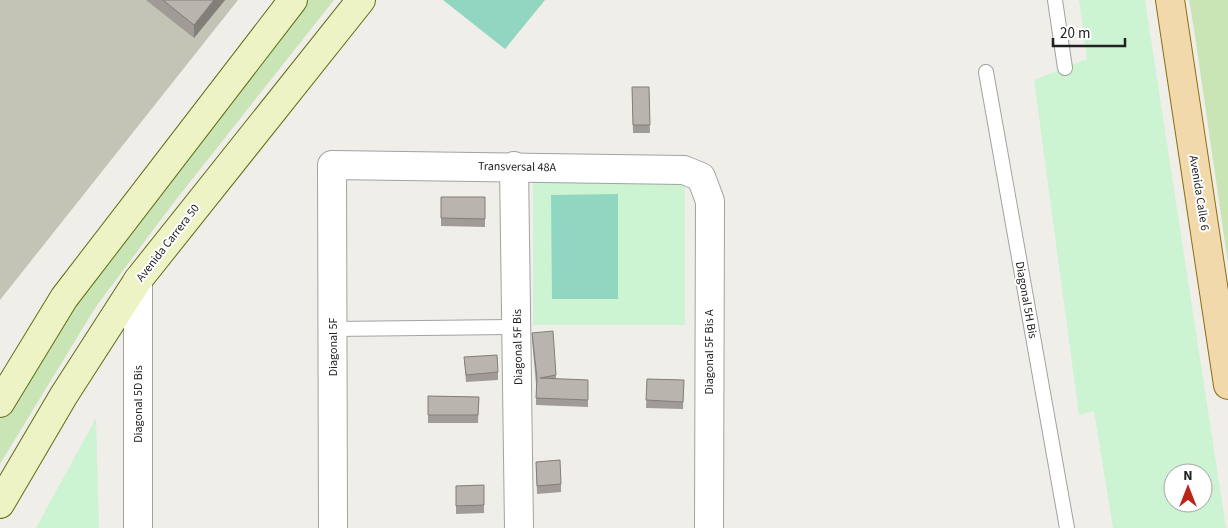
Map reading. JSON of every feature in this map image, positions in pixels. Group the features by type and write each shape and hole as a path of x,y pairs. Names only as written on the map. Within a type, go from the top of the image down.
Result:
{"main road":[{"path":"0,403 64,298 293,0"},
{"name":"Avenida Carrera 50","path":"0,504 64,394 138,280 361,0"},
{"name":"Avenida Calle 6","path":"1170,0 1228,385"}],"street":[{"name":"Transversal 48A","path":"332,166 514,166 684,170 701,177"},
{"name":"Diagonal 5F","path":"332,166 334,329 333,528"},
{"name":"Diagonal 5F Bis","path":"514,166 518,327 519,528"},
{"name":"Diagonal 5F Bis A","path":"701,177 710,201 709,528"},
{"name":"Diagonal 5D Bis","path":"138,280 138,528"}],"lane":[{"path":"1055,0 1065,68"},
{"name":"Diagonal 5H Bis","path":"986,72 1067,528"},
{"path":"334,329 518,327"}],"shaded area":[{"path":"0,0 238,0 0,300"}],"green space":[{"path":"308,0 334,0 171,206 95,308 0,464 0,419 78,297 223,106"},
{"path":"443,0 545,0 505,49"},
{"path":"1079,0 1145,0 1226,528 1113,528 1094,411 1079,415 1034,80 1087,59"},
{"path":"1189,0 1228,0 1228,263 1194,29"},
{"path":"533,181 685,181 685,325 533,325"},
{"path":"618,194 618,299 552,299 551,195"},
{"path":"96,418 99,528 36,528"}],"building":[{"path":"163,0 214,0 194,25"},
{"path":"632,87 649,87 650,125 633,125"},
{"path":"441,197 485,197 485,219 441,218"},
{"path":"553,331 556,375 540,378 588,380 588,400 536,398 537,378 532,333"},
{"path":"497,355 498,372 466,375 464,357"},
{"path":"647,379 684,380 683,402 646,400"},
{"path":"428,396 479,397 478,415 428,415"},
{"path":"560,460 561,484 537,486 536,462"},
{"path":"484,485 484,505 456,506 456,486"}]}
